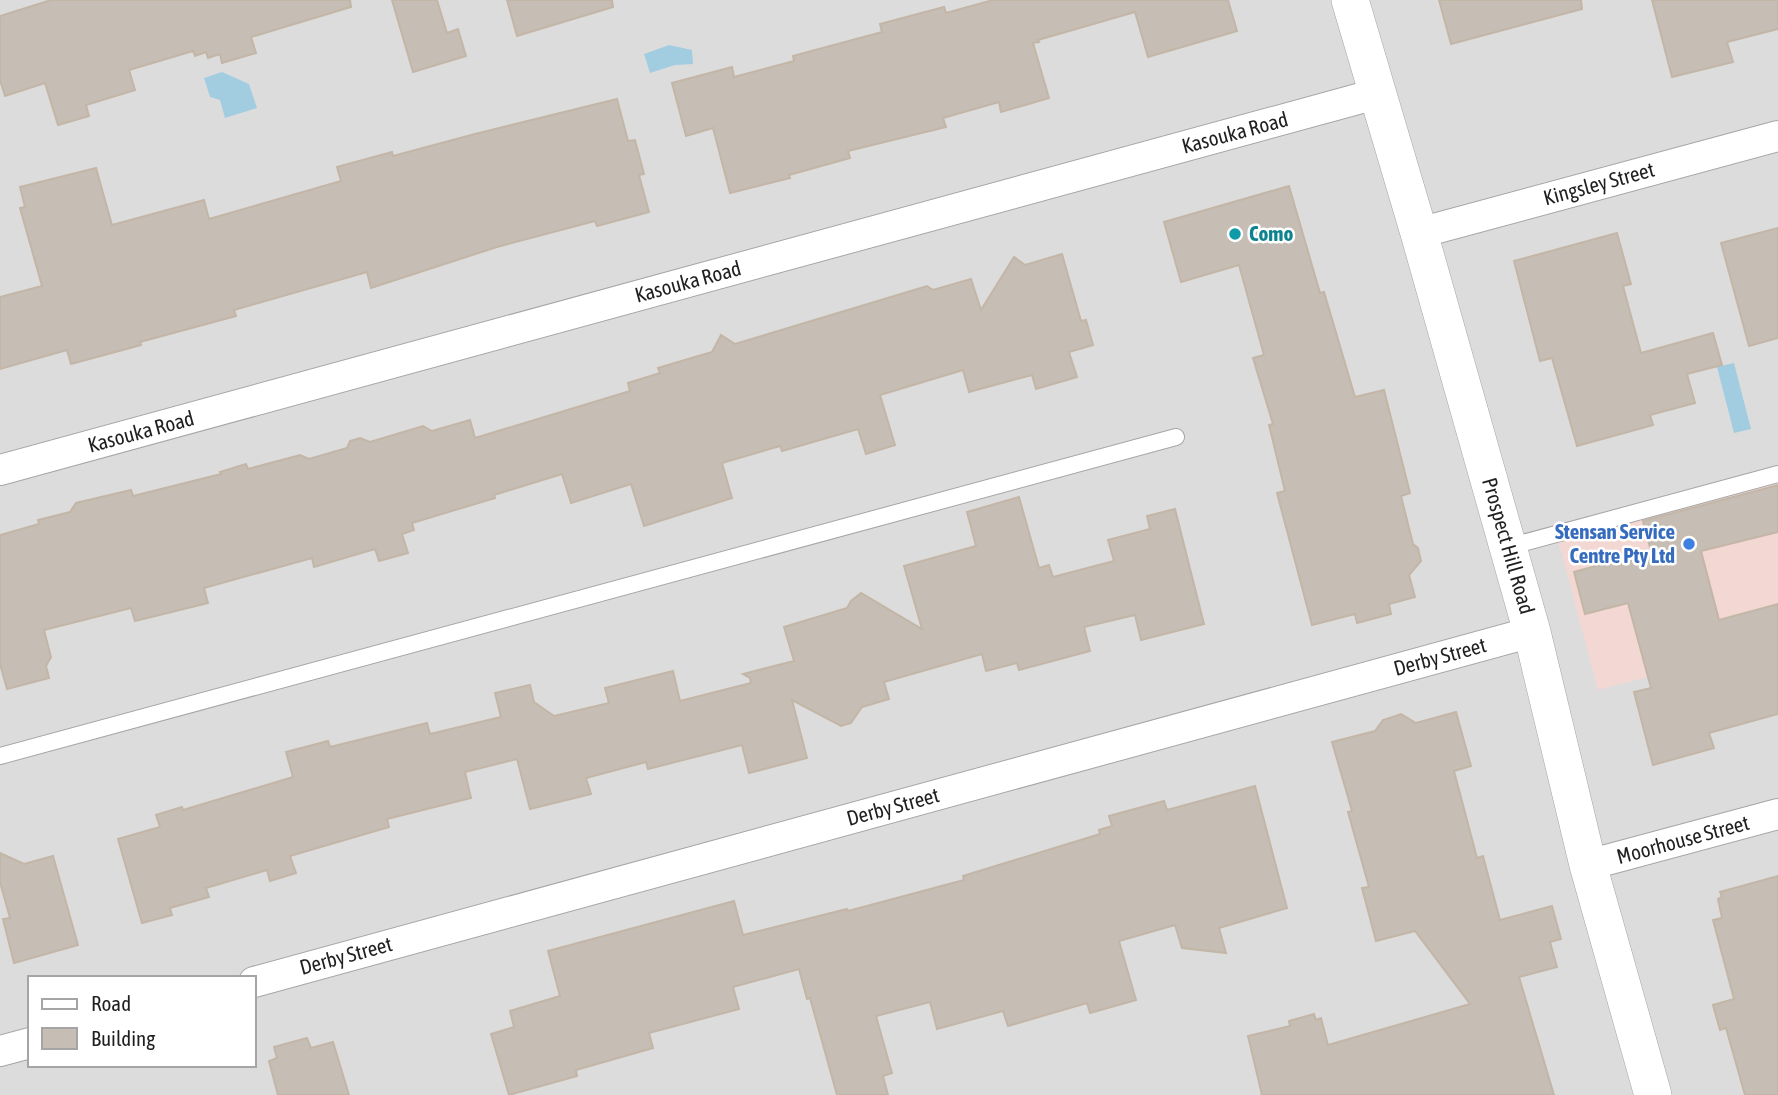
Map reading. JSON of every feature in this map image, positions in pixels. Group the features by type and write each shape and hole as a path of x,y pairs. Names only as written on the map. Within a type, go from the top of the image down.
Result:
{"street":[{"name":"Prospect Hill Road","path":"1350,0 1532,632 1588,865 1653,1095"},
{"name":"Kasouka Road","path":"0,470 1376,94"},
{"name":"Kingsley Street","path":"1419,233 1778,136"},
{"name":"Derby Street","path":"256,981 1532,632"},
{"name":"Moorhouse Street","path":"1588,865 1778,814"},
{"path":"0,1051 28,1044"}],"lane":[{"path":"0,756 1176,437"},
{"path":"1508,547 1778,474"}],"shaded area":[{"path":"0,0 1778,0 1778,1095 0,1095"},
{"path":"1778,478 1778,643 1598,690 1557,536"}],"water":[{"path":"669,45 692,50 693,64 675,65 650,73 644,54"},
{"path":"222,72 249,84 257,108 225,118 220,100 210,97 204,78"},
{"path":"1734,363 1751,429 1734,433 1717,367"}],"building":[{"path":"51,0 350,0 351,7 251,37 256,53 222,63 220,54 208,58 206,52 195,56 193,51 129,70 135,90 86,105 89,116 58,125 45,83 5,96 0,80 0,16"},
{"path":"392,0 437,0 447,33 458,29 466,56 413,72"},
{"path":"507,0 612,0 613,7 517,36"},
{"path":"993,0 1228,0 1237,31 1148,57 1135,12 1038,40 1039,42 1033,43 1049,98 1001,112 999,102 943,118 946,127 848,151 850,158 789,175 790,178 730,193 713,128 686,136 672,83 732,67 734,77 794,61 793,56 882,32 880,24 944,7 946,13"},
{"path":"1439,0 1581,0 1582,9 1451,44"},
{"path":"1652,0 1778,0 1778,29 1727,42 1733,62 1672,77"},
{"path":"617,99 628,141 635,140 644,174 639,175 649,212 597,226 595,221 497,247 371,288 367,272 234,310 236,316 71,364 67,350 0,369 0,297 42,286 20,208 25,207 20,187 96,168 112,225 204,200 209,219 341,181 337,167 392,152 393,156"},
{"path":"1289,186 1320,293 1324,292 1355,397 1384,390 1410,493 1401,496 1413,544 1418,548 1421,561 1409,575 1415,597 1389,604 1391,614 1357,623 1355,614 1312,625 1277,493 1285,491 1269,425 1273,424 1253,358 1264,355 1239,265 1181,282 1164,222"},
{"path":"1778,228 1778,338 1749,346 1721,243"},
{"path":"1617,233 1631,284 1623,286 1641,353 1713,333 1722,365 1687,374 1695,403 1650,415 1653,425 1577,446 1552,358 1540,361 1514,261"},
{"path":"1062,254 1081,321 1086,320 1093,345 1069,352 1077,377 1036,389 1032,375 969,392 963,370 880,395 895,445 866,454 858,429 782,451 780,446 722,463 732,498 644,526 631,484 571,503 562,474 412,523 414,530 402,534 408,553 379,561 375,549 314,567 312,558 204,588 208,603 135,621 131,608 44,630 51,657 46,666 49,678 7,689 0,664 0,535 39,524 38,520 70,512 76,503 131,490 133,496 221,474 220,472 246,464 248,469 300,455 309,459 347,448 350,441 360,438 370,442 423,426 432,431 470,420 475,438 630,391 628,383 660,373 658,368 712,352 721,335 735,344 927,286 933,290 971,279 981,310 1014,257 1025,265"},
{"path":"1778,485 1778,532 1701,551 1719,620 1778,604 1778,714 1709,733 1714,748 1653,765 1634,692 1651,688 1628,603 1585,614 1574,572 1651,551 1643,521"},
{"path":"1019,497 1039,568 1049,565 1053,577 1114,561 1108,540 1150,529 1147,516 1175,509 1204,624 1141,640 1135,615 1084,627 1090,651 1019,670 1017,663 986,671 982,654 884,682 889,699 862,707 851,723 841,726 792,700 807,758 749,773 742,745 648,769 646,762 586,778 591,794 530,809 517,759 465,772 471,798 387,819 389,827 290,856 296,873 270,881 267,870 206,888 209,897 170,908 172,915 142,923 118,839 160,827 156,815 182,807 183,810 293,777 286,752 328,741 330,747 427,723 430,734 501,717 495,693 530,685 534,702 554,716 609,703 605,688 673,671 680,701 751,683 750,678 743,674 794,661 784,627 847,608 861,593 922,629 904,566 976,546 967,512"},
{"path":"1456,712 1471,766 1454,771 1477,858 1483,856 1500,920 1552,906 1561,939 1550,942 1557,967 1519,977 1554,1095 1262,1095 1248,1036 1290,1026 1289,1021 1314,1014 1316,1020 1321,1018 1328,1045 1470,1004 1415,931 1376,941 1362,888 1369,887 1348,812 1352,811 1332,742 1375,731 1383,720 1401,714 1416,723"},
{"path":"1255,786 1287,908 1219,928 1226,953 1182,948 1175,925 1119,941 1136,1000 1090,1013 1087,1003 1008,1026 1003,1011 937,1029 930,1002 876,1016 892,1073 883,1076 888,1095 837,1095 810,998 807,999 799,969 733,987 739,1009 649,1033 653,1048 576,1070 577,1076 509,1095 491,1034 514,1027 510,1011 560,996 548,951 734,901 743,935 847,909 848,911 964,880 963,876 1100,834 1099,830 1112,826 1109,816 1164,801 1167,810"},
{"path":"0,853 24,864 53,856 78,945 14,963 3,919 10,918 0,882"},
{"path":"1778,876 1778,1095 1745,1095 1726,1028 1720,1030 1713,1005 1734,999 1713,920 1722,918 1718,899 1722,897 1720,892"},
{"path":"307,1038 311,1048 333,1042 349,1095 278,1095 269,1061 277,1058 274,1047"}],"place":[{"name":"Como","path":"1235,234"},
{"name":"Stensan Service Centre Pty Ltd","path":"1689,544"}]}
